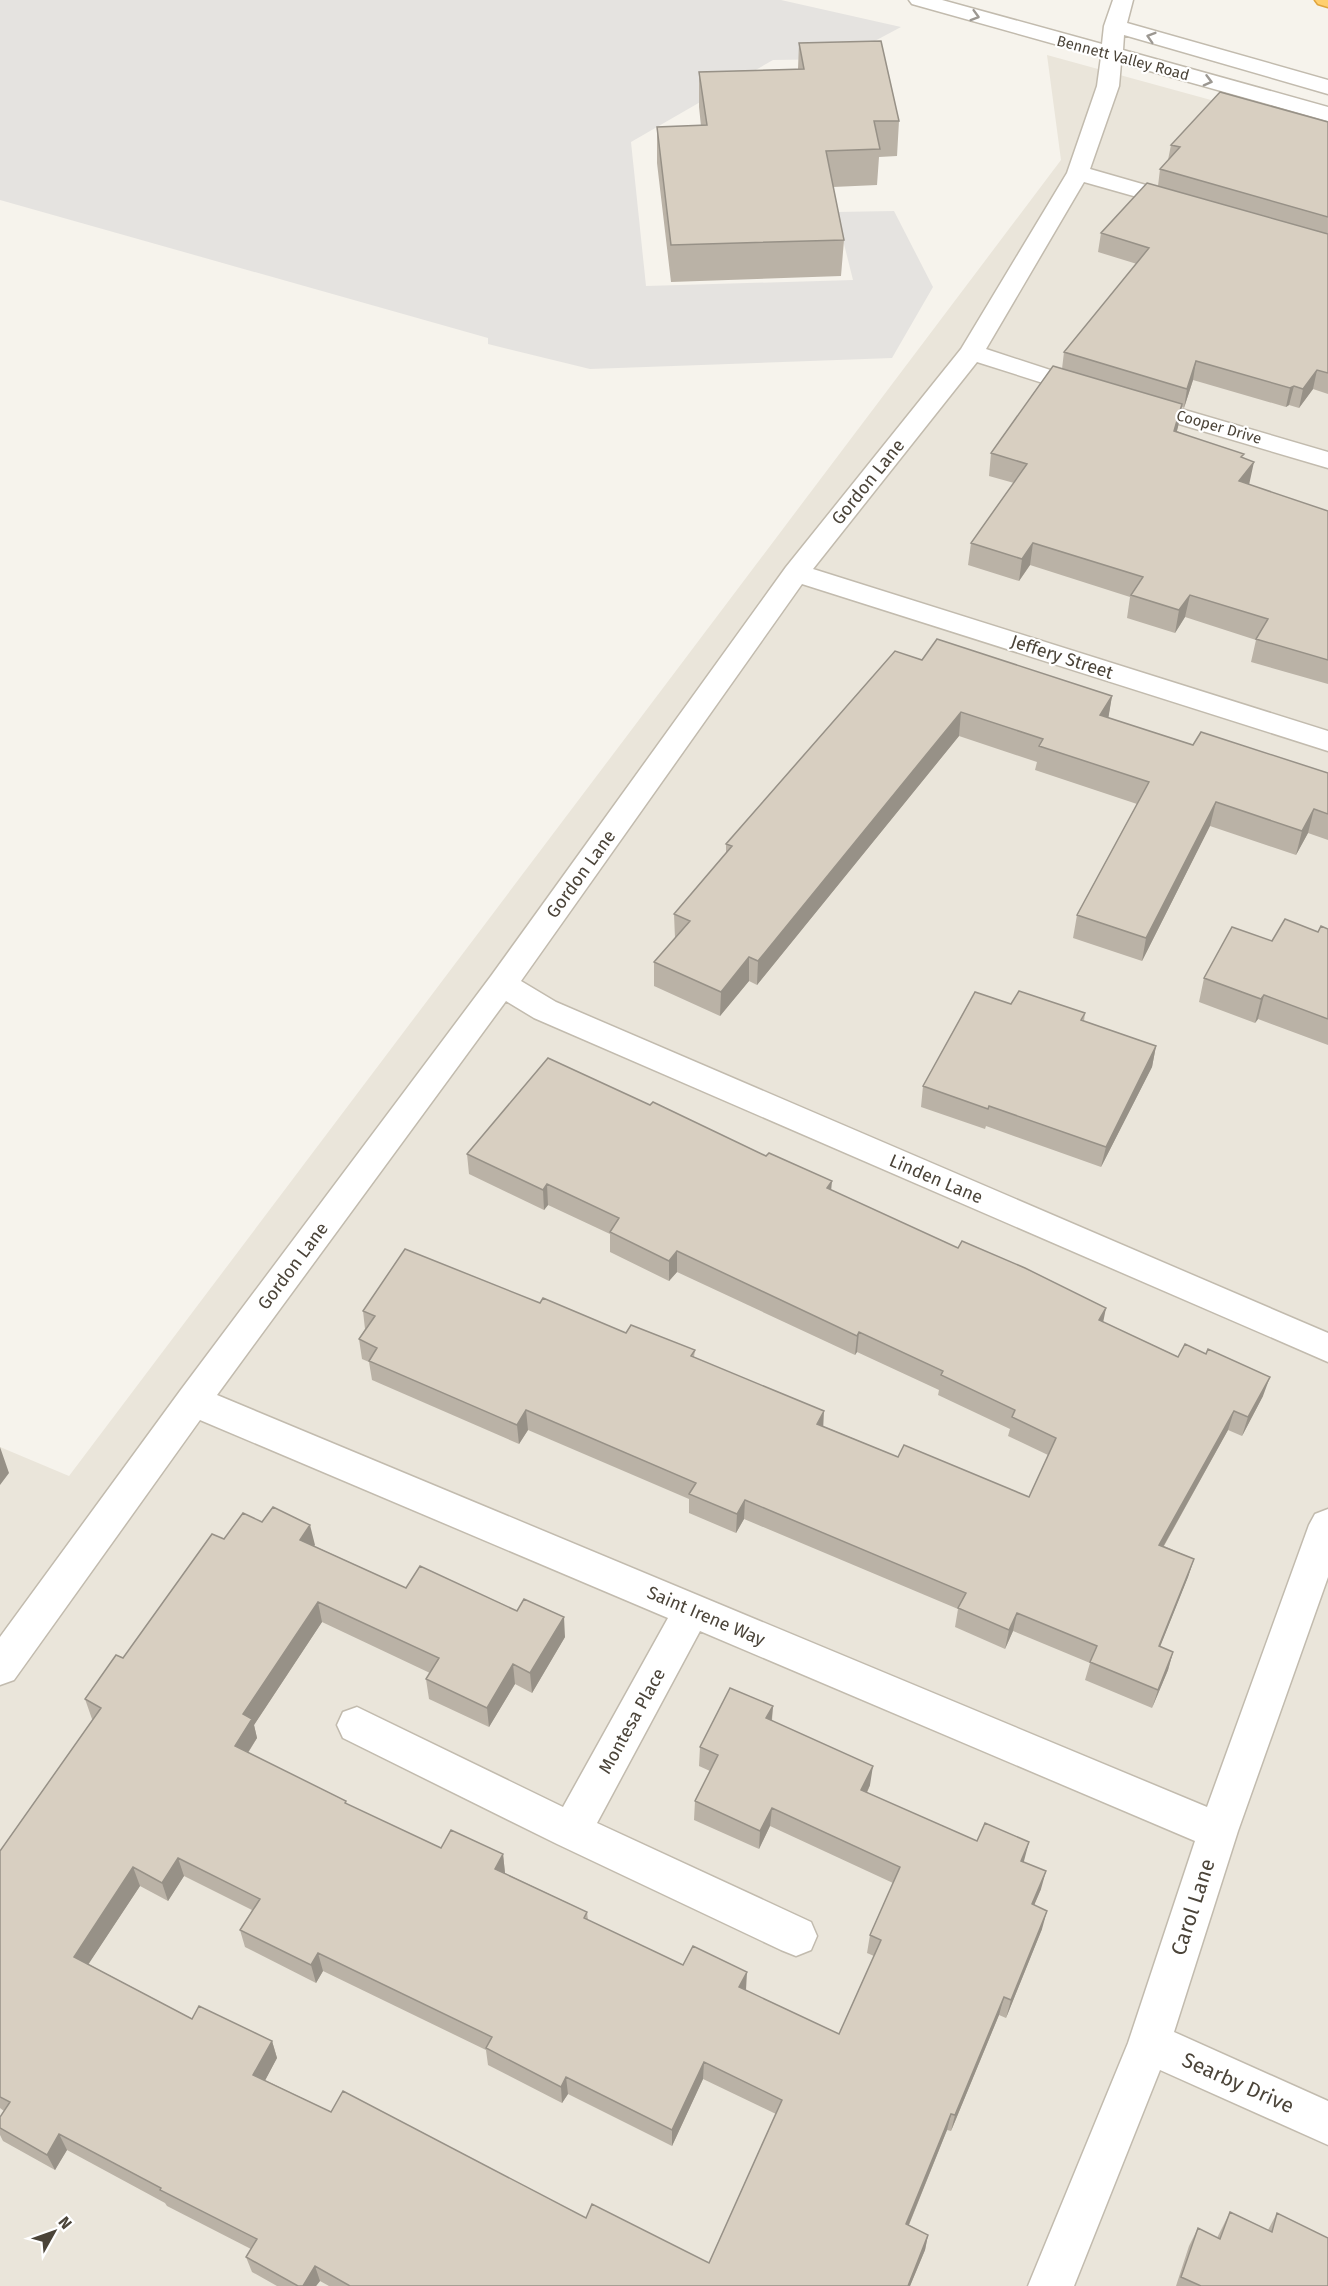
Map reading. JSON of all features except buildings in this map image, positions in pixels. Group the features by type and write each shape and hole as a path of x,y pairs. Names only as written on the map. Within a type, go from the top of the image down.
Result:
{"street":[{"name":"Bennett Valley Road","path":"919,0 1328,87"},
{"name":"Gordon Lane","path":"0,1668 193,1401 502,984 796,573 972,352 1078,173 1108,86 1113,41 1123,0"},
{"name":"Bennett Valley Road","path":"1113,41 1328,114"},
{"path":"1078,173 1203,209"},
{"name":"Cooper Drive","path":"972,352 1087,390 1328,460"},
{"name":"Jeffery Street","path":"796,573 1328,741"},
{"name":"Linden Lane","path":"502,984 545,1010 1328,1348"},
{"name":"Saint Irene Way","path":"193,1401 1218,1831"},
{"name":"Carol Lane","path":"1052,2286 1149,2043 1218,1831 1328,1525"},
{"name":"Montesa Place","path":"571,1831 692,1610"},
{"path":"357,1725 571,1831 796,1936"},
{"name":"Searby Drive","path":"1149,2043 1328,2123"}],"shaded area":[{"path":"0,0 781,0 901,27 841,59 773,60 631,142 646,286 853,280 836,212 894,211 933,287 892,358 590,369 488,344 488,338 0,200"},
{"path":"1047,55 1328,132 1328,2286 0,2286 0,1447 69,1476 1061,160"}]}
